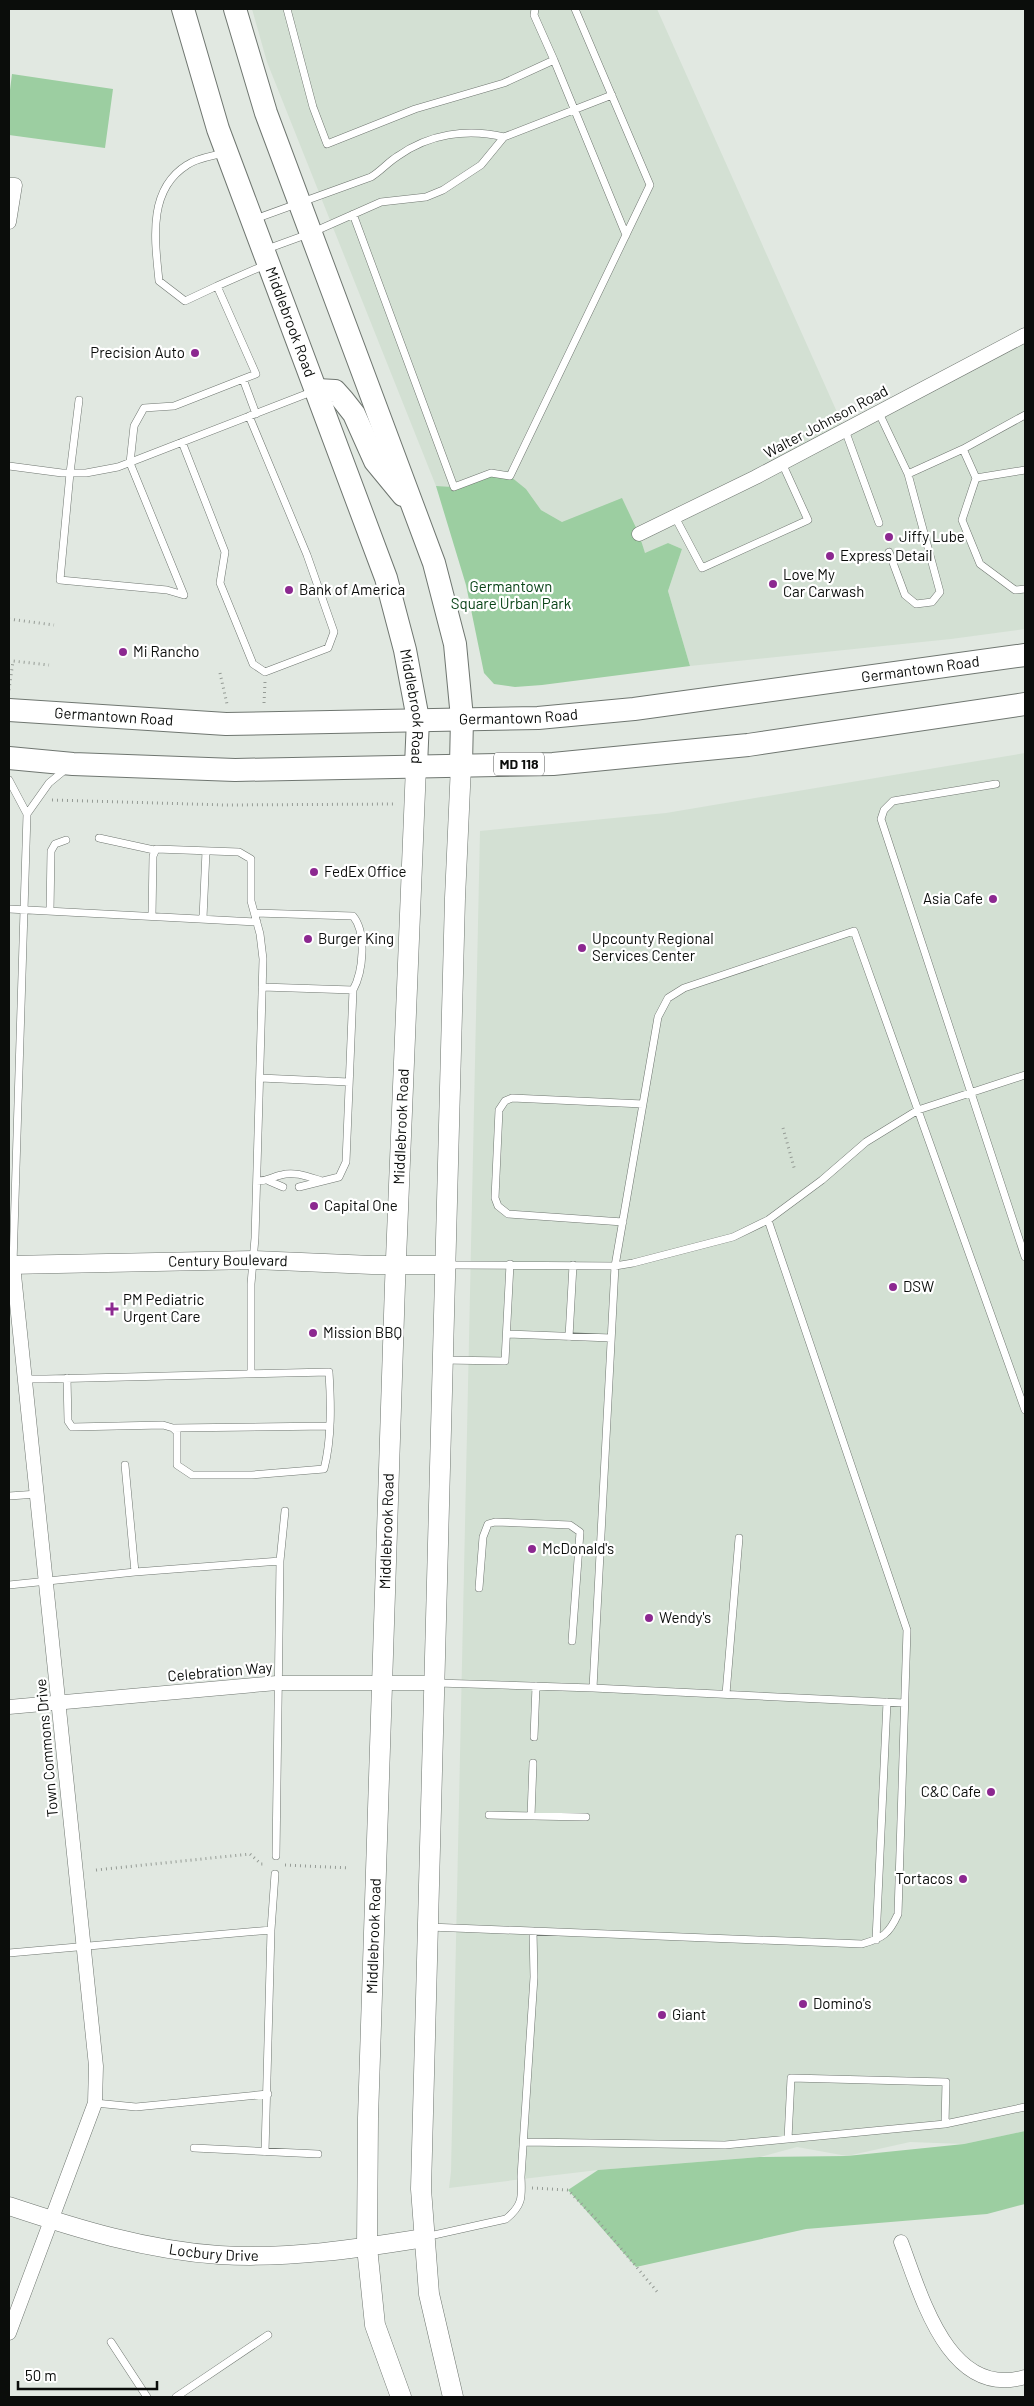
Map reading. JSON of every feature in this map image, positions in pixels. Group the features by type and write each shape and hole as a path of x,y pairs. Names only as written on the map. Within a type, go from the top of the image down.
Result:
{"main road":[{"name":"Middlebrook Road","path":"183,9 227,152 386,578 405,650 418,719 396,1264 368,2118 367,2247 374,2325 401,2397"},
{"path":"235,9 266,113 434,563 455,644 462,718 421,2190 429,2294 454,2397"},
{"path":"317,390 334,391 344,400 354,414 375,461 414,507"},
{"name":"Germantown Road","path":"9,710 226,724 538,718 634,709 1025,656"},
{"name":"MD 118","path":"9,758 73,764 235,770 553,764 748,745 1025,704"}],"street":[{"path":"9,185 15,185 9,222"},
{"name":"Walter Johnson Road","path":"640,534 782,463 1025,335"},
{"name":"Century Boulevard","path":"11,1265 254,1260 446,1265"},
{"name":"Town Commons Drive","path":"9,2333 95,2103 96,2066 82,1946 60,1702 26,1379 11,1265"},
{"name":"Celebration Way","path":"9,1707 277,1683 435,1683"},
{"name":"Locbury Drive","path":"9,2206 89,2233 132,2242 219,2255 286,2255 367,2247 424,2238"},
{"path":"901,2242 933,2323 942,2341 956,2358 975,2372 997,2379 1025,2377"}],"lane":[{"path":"287,9 313,107 327,144 415,109 504,83 554,60"},
{"path":"535,9 534,15 575,109 626,235"},
{"path":"353,214 454,487 491,473 510,476 650,185 575,9"},
{"path":"227,152 188,164 169,180 156,212 154,239 160,281 185,301 217,286 267,256 311,233 353,214 381,202 426,197 443,190 481,165 504,137 612,95"},
{"path":"253,220 371,177 402,153 436,137 465,132 486,132 504,137"},
{"path":"79,400 60,580 167,590 184,595 130,463 134,426 144,408 174,406 256,374 217,286"},
{"path":"182,442 226,552 220,583 253,664 265,672 328,648 334,632 307,555 252,415 243,379"},
{"path":"9,466 86,473 130,463 317,390"},
{"path":"878,413 908,474 940,592 932,602 916,604 905,595 889,552"},
{"path":"908,474 964,449 1025,415"},
{"path":"845,430 879,524"},
{"path":"964,449 976,478 962,520 980,564 1015,590 1025,589"},
{"path":"675,517 702,568 808,520 782,463"},
{"path":"976,478 1025,470"},
{"path":"27,814 50,783 73,764"},
{"path":"9,780 27,814 11,1265"},
{"path":"996,784 893,801 884,810 881,819 1025,1257"},
{"path":"98,838 154,850 156,848 239,852 251,859 251,901 255,912 263,959 256,1156 257,1181 254,1260 251,1284 252,1373"},
{"path":"50,911 51,851 55,844 66,840"},
{"path":"152,916 154,850"},
{"path":"203,918 206,851"},
{"path":"9,909 257,922"},
{"path":"255,912 353,916 359,924 361,941 360,972 353,990 346,1162 343,1171 333,1180 300,1187"},
{"path":"593,1688 615,1266 658,1017 668,998 684,988 854,931 1025,1410"},
{"path":"262,986 353,990"},
{"path":"446,1265 615,1266 634,1263 733,1237 768,1220 822,1180 866,1142 918,1110 1025,1075"},
{"path":"260,1078 349,1082"},
{"path":"623,1222 508,1214 498,1206 495,1198 499,1110 505,1101 512,1098 643,1104"},
{"path":"269,1181 281,1175 304,1175 322,1182"},
{"path":"257,1181 269,1181 283,1187"},
{"path":"428,1927 862,1944 876,1940 891,1930 898,1914 906,1630 768,1220"},
{"path":"443,1360 505,1361 510,1264"},
{"path":"569,1337 573,1265"},
{"path":"507,1334 611,1338"},
{"path":"26,1379 329,1372 331,1396 327,1456 324,1469 192,1476 177,1465 177,1432 173,1428"},
{"path":"67,1378 68,1420 72,1427 163,1425 173,1428 329,1426"},
{"path":"125,1465 135,1572"},
{"path":"9,1496 38,1494"},
{"path":"276,1856 280,1561 285,1511"},
{"path":"479,1588 484,1530 488,1524 495,1522 570,1525 580,1532 572,1641"},
{"path":"726,1694 739,1538"},
{"path":"9,1585 135,1572 280,1561"},
{"path":"435,1683 904,1702"},
{"path":"534,1737 536,1686"},
{"path":"876,1940 887,1702"},
{"path":"531,1816 533,1763"},
{"path":"489,1815 586,1818"},
{"path":"265,2152 271,1930 275,1874"},
{"path":"9,1953 271,1930"},
{"path":"424,2238 506,2219 516,2210 522,2197 534,1977 533,1931"},
{"path":"788,2139 791,2078 946,2082 945,2124"},
{"path":"95,2103 136,2107 268,2094"},
{"path":"524,2142 725,2145 945,2124 1025,2107"},
{"path":"194,2148 318,2154"},
{"path":"176,2397 268,2335"},
{"path":"110,2342 147,2397"}],"path":[{"path":"9,619 54,625"},
{"path":"9,690 13,661 49,665"},
{"path":"264,706 265,672"},
{"path":"220,673 227,706"},
{"path":"52,800 226,805 414,804"},
{"path":"783,1128 795,1171"},
{"path":"96,1870 250,1854 261,1864 271,1864"},
{"path":"281,1865 349,1868"},
{"path":"522,2187 568,2190 599,2222 659,2294"}],"shaded area":[{"path":"252,9 657,9 845,430 1025,335 1025,629 951,639 690,666 668,591 682,549 668,543 645,554 639,534 562,522 541,510 526,489 510,476 454,487 436,486 267,62"},
{"path":"1025,753 1025,2131 964,2144 910,2142 847,2156 797,2147 760,2157 598,2170 449,2188 451,2172 480,831 666,813"}],"green space":[{"path":"12,74 113,89 105,148 9,135 9,98"},
{"name":"Germantown Square Urban Park","path":"491,473 510,476 526,489 541,510 562,522 622,498 639,534 645,553 668,543 682,549 668,591 690,666 542,685 515,687 494,684 484,673 466,585 436,486 454,487"},
{"path":"1025,2131 1025,2204 987,2214 806,2229 636,2267 568,2190 598,2170 760,2157 847,2156 964,2144"}],"place":[{"name":"Precision Auto","path":"195,353"},
{"name":"Jiffy Lube","path":"889,537"},
{"name":"Express Detail","path":"830,556"},
{"name":"Love My Car Carwash","path":"773,584"},
{"name":"Bank of America","path":"289,590"},
{"name":"Mi Rancho","path":"123,652"},
{"name":"FedEx Office","path":"314,872"},
{"name":"Asia Cafe","path":"993,899"},
{"name":"Burger King","path":"308,939"},
{"name":"Upcounty Regional Services Center","path":"582,948"},
{"name":"Capital One","path":"314,1206"},
{"name":"DSW","path":"893,1287"},
{"name":"PM Pediatric Urgent Care","path":"112,1309"},
{"name":"Mission BBQ","path":"313,1333"},
{"name":"McDonald's","path":"532,1549"},
{"name":"Wendy's","path":"649,1618"},
{"name":"C&C Cafe","path":"991,1792"},
{"name":"Tortacos","path":"963,1879"},
{"name":"Domino's","path":"803,2004"},
{"name":"Giant","path":"662,2015"}]}
